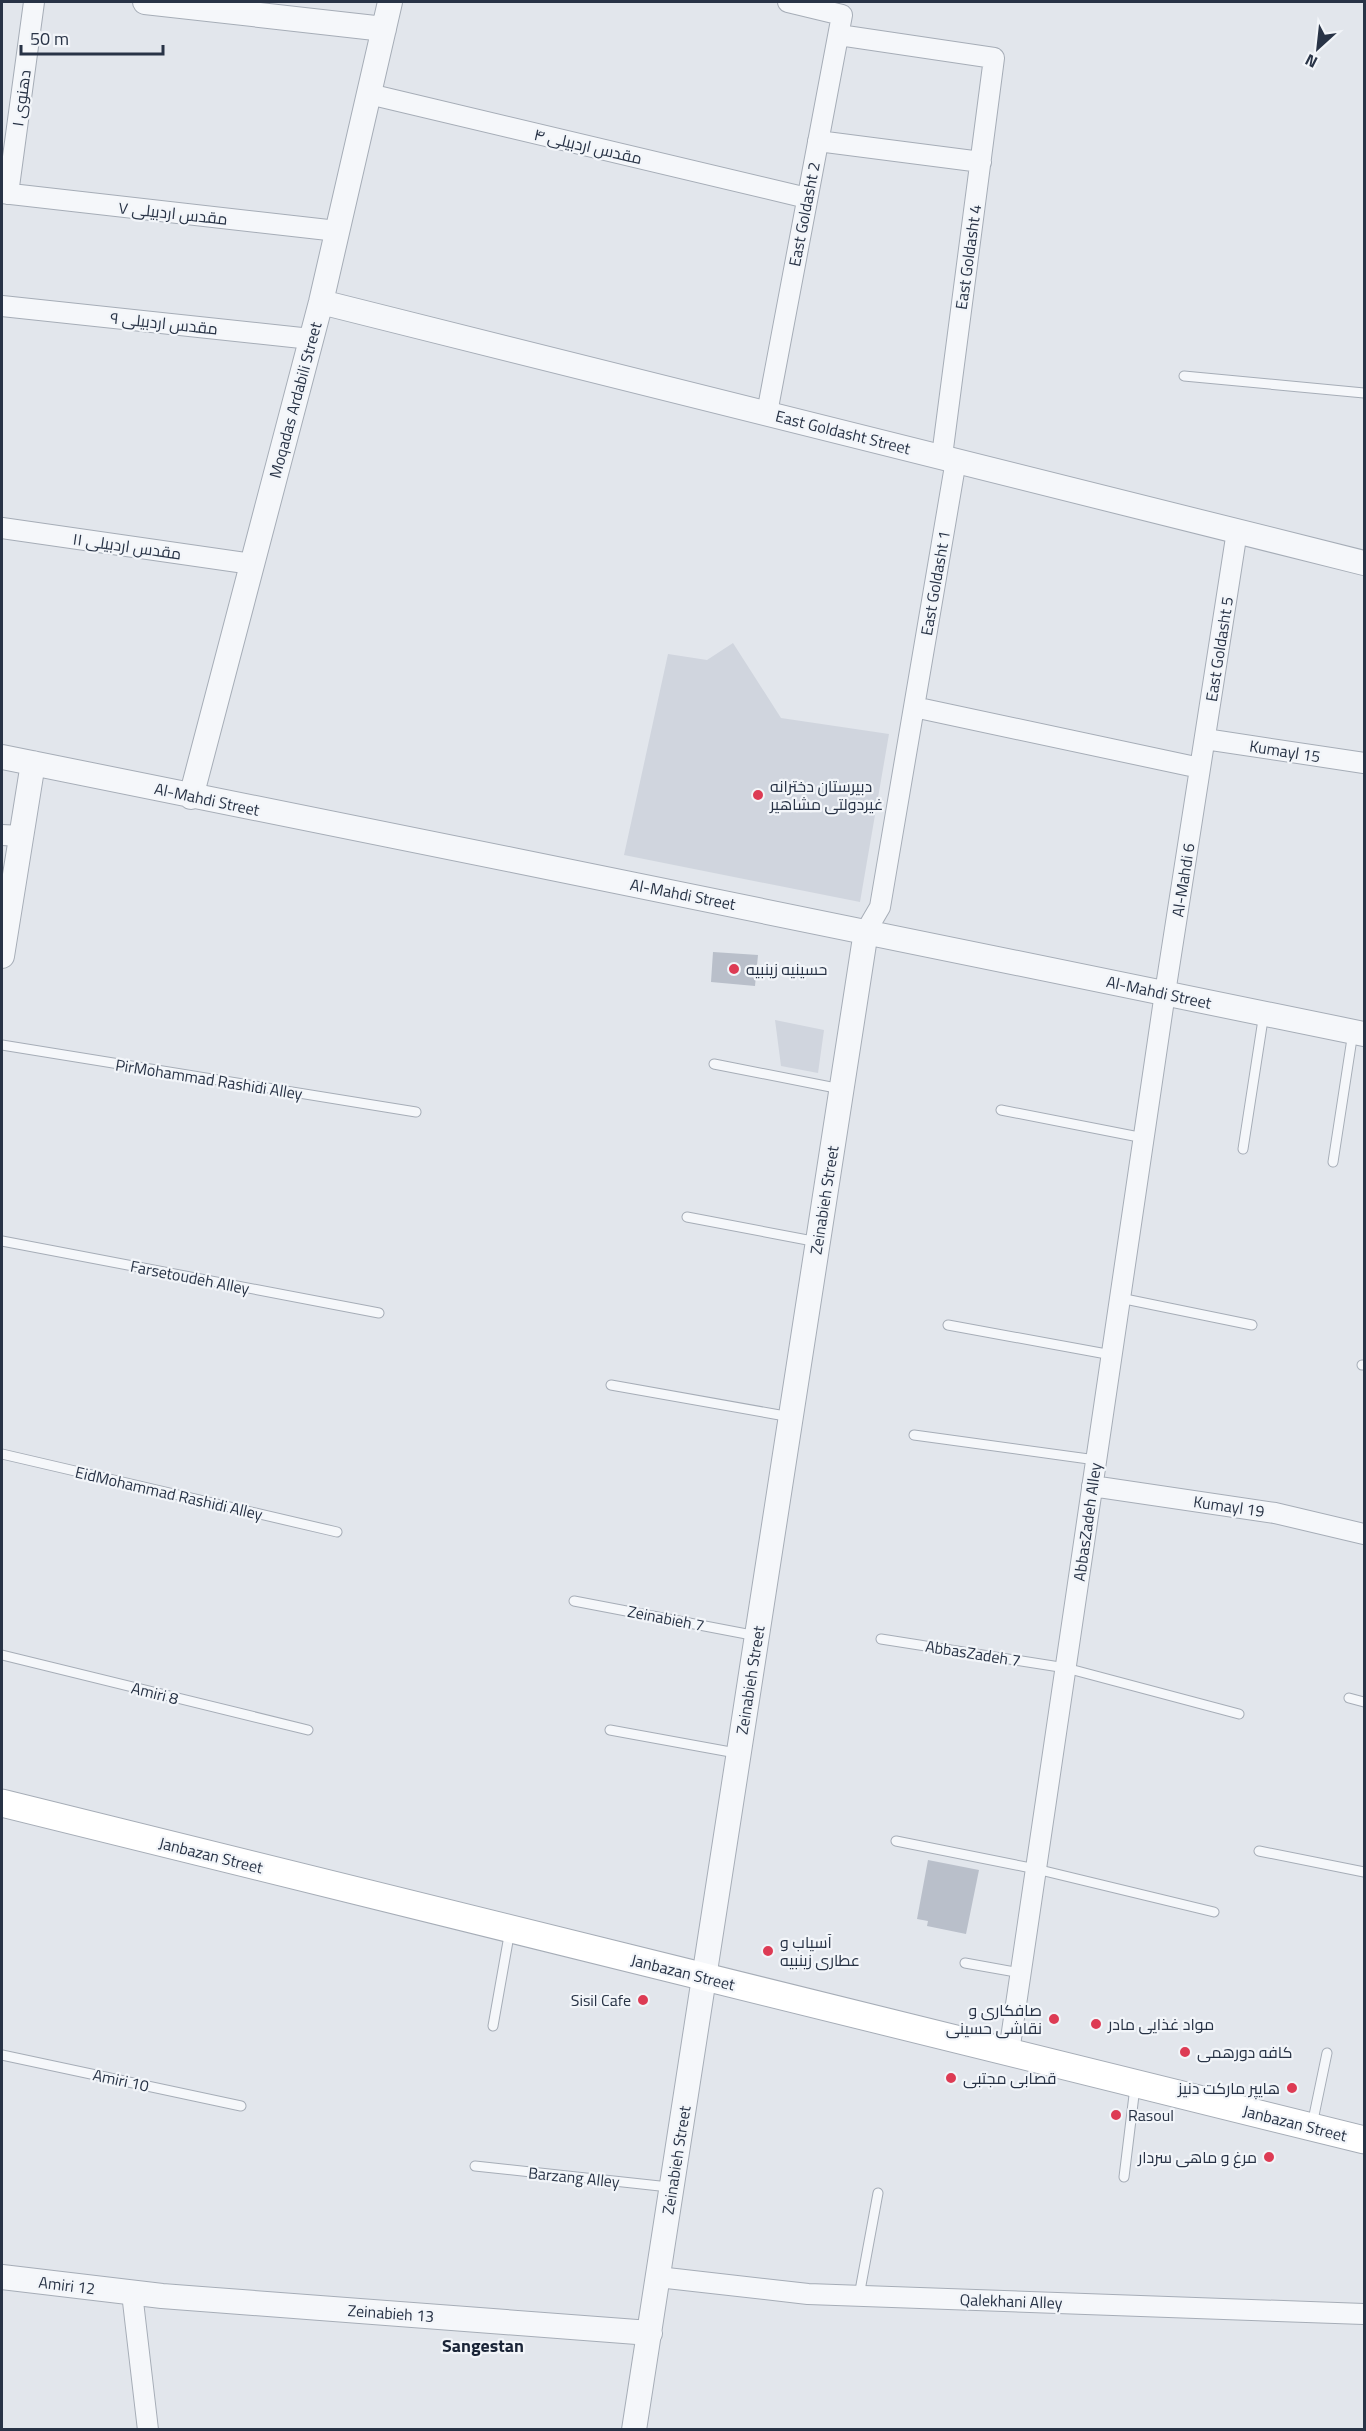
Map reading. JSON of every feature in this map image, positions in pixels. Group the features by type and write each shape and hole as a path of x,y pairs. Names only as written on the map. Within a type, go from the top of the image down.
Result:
{"main road":[{"name":"Janbazan Street","path":"2,1803 1365,2140"}],"street":[{"name":"دهنوی ۱","path":"5,194 34,2"},
{"path":"145,2 384,29"},
{"name":"Moqadas Ardabili Street","path":"191,797 321,303 390,2"},
{"name":"East Goldasht 2","path":"767,413 842,15 788,2"},
{"name":"East Goldasht 4","path":"839,35 994,58 949,458"},
{"name":"مقدس اردبیلی ۴","path":"369,94 807,198"},
{"path":"818,141 981,162"},
{"name":"مقدس اردبیلی ۷","path":"5,194 337,231"},
{"name":"East Goldasht Street","path":"321,303 1365,563"},
{"name":"مقدس اردبیلی ۹","path":"9,307 311,339"},
{"name":"East Goldasht 1","path":"866,931 880,907 914,707 949,458"},
{"name":"مقدس اردبیلی ۱۱","path":"2,528 252,564"},
{"name":"East Goldasht 5","path":"1200,768 1237,531"},
{"path":"914,707 1200,768"},
{"name":"Kumayl 15","path":"1205,739 1365,763"},
{"name":"Al-Mahdi Street","path":"2,757 1359,1033"},
{"path":"2,956 11,835 33,763"},
{"name":"Al-Mahdi 6","path":"1165,993 1200,768"},
{"name":"Zeinabieh Street","path":"634,2430 866,931"},
{"name":"AbbasZadeh Alley","path":"1009,2052 1165,993"},
{"name":"Kumayl 19","path":"1092,1486 1275,1513 1365,1534"},
{"name":"Amiri 12","path":"2,2277 132,2293"},
{"name":"Qalekhani Alley","path":"658,2277 808,2294 1365,2314"},
{"path":"132,2293 148,2430"},
{"name":"Zeinabieh 13","path":"132,2293 650,2333"}],"lane":[{"path":"1184,376 1365,393"},
{"path":"1243,1149 1264,1013"},
{"path":"1333,1162 1359,1033"},
{"name":"PirMohammad Rashidi Alley","path":"2,1045 416,1112"},
{"path":"714,1064 841,1089"},
{"path":"1001,1110 1144,1138"},
{"path":"687,1217 818,1242"},
{"name":"Farsetoudeh Alley","path":"2,1241 379,1313"},
{"path":"1120,1298 1252,1325"},
{"path":"948,1325 1112,1355"},
{"path":"610,1385 790,1417"},
{"path":"914,1435 1096,1460"},
{"name":"EidMohammad Rashidi Alley","path":"2,1454 337,1532"},
{"name":"Zeinabieh 7","path":"574,1601 757,1636"},
{"name":"AbbasZadeh 7","path":"881,1640 1066,1668 1239,1714"},
{"name":"Amiri 8","path":"2,1655 308,1730"},
{"path":"1349,1698 1365,1702"},
{"path":"610,1730 739,1754"},
{"path":"896,1841 1036,1869 1214,1912"},
{"path":"1259,1851 1365,1872"},
{"path":"493,2026 510,1929"},
{"path":"964,1963 1021,1973"},
{"path":"1312,2127 1327,2053"},
{"name":"Amiri 10","path":"2,2055 241,2106"},
{"path":"1124,2177 1136,2084"},
{"name":"Barzang Alley","path":"475,2166 672,2187"},
{"path":"859,2296 878,2193"}],"shaded area":[{"name":"دبیرستان دخترانه غیردولتی مشاهیر","path":"733,643 781,718 889,734 860,902 624,855 668,654 707,660"},
{"path":"775,1020 824,1030 818,1073 781,1066"}],"building":[{"name":"حسینیه زینبیه","path":"713,952 758,955 755,986 711,982"},
{"path":"928,1860 979,1870 966,1934 927,1926 928,1921 917,1919"}],"place":[{"name":"دبیرستان دخترانه غیردولتی مشاهیر","path":"758,795"},
{"name":"حسینیه زینبیه","path":"734,969"},
{"name":"آسیاب و عطاری زینبیه","path":"768,1951"},
{"name":"Sisil Cafe","path":"643,2000"},
{"name":"صافکاری و نقاشی حسینی","path":"1054,2019"},
{"name":"مواد غذایی مادر","path":"1096,2024"},
{"name":"کافه دورهمی","path":"1185,2052"},
{"name":"قصابی مجتبی","path":"951,2078"},
{"name":"هایپر مارکت دنیز","path":"1292,2088"},
{"name":"Rasoul","path":"1116,2115"},
{"name":"مرغ و ماهی سردار","path":"1269,2157"}],"district":[{"name":"Sangestan","path":"483,2346"}]}
